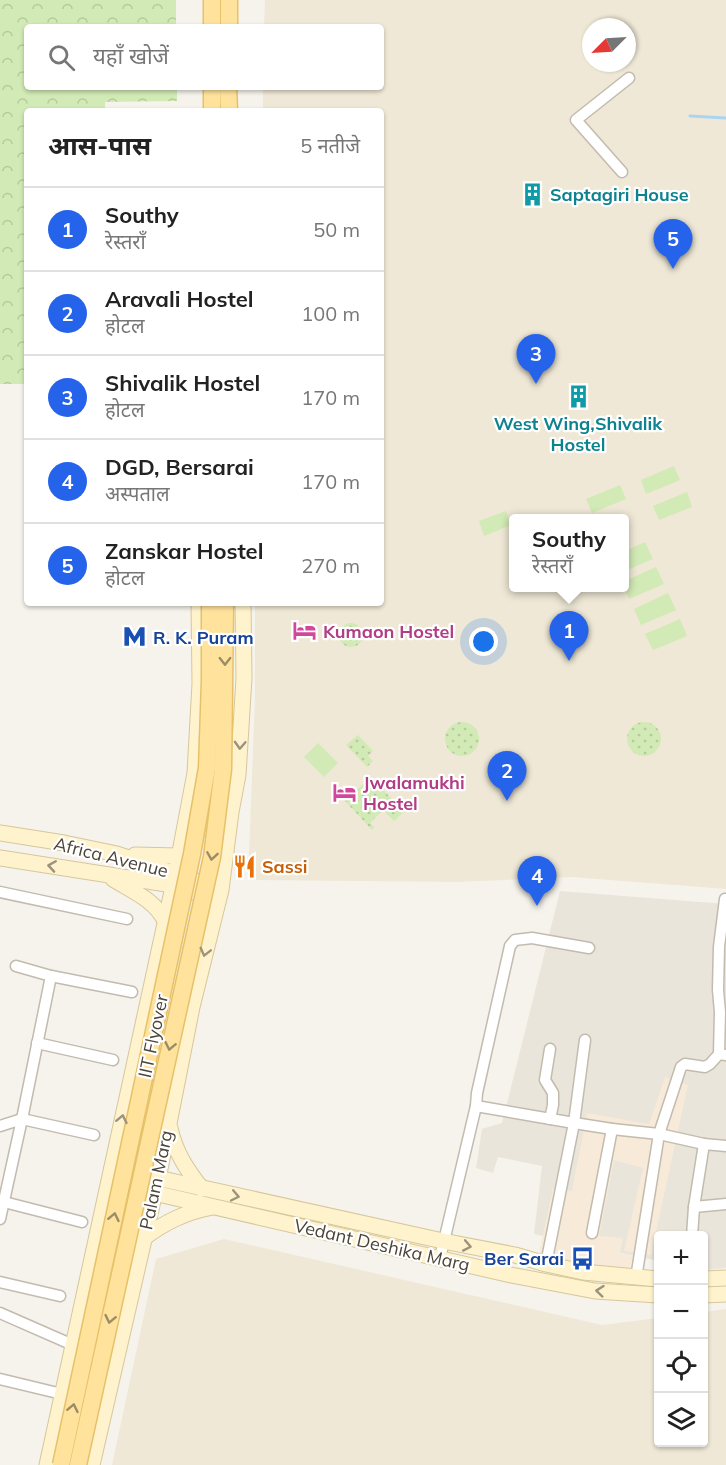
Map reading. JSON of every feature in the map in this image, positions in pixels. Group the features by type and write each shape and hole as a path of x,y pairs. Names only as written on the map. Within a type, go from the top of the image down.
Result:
{"main road":[{"path":"212,0 212,24"},
{"path":"229,0 229,24"},
{"path":"212,90 212,108"},
{"path":"228,90 229,108"},
{"path":"46,1465 165,921 178,882 179,856 195,773 200,684 199,606"},
{"name":"IIT Flyover","path":"61,1465 178,882 207,768 210,606"},
{"name":"IIT Flyover","path":"78,1465 212,857 223,769 225,606"},
{"name":"Palam Marg","path":"92,1465 156,1186 192,1007 220,895 238,775 244,678 243,606"},
{"path":"189,803 195,814 205,818 231,812"},
{"name":"Africa Avenue","path":"0,833 117,854 178,882 220,895"},
{"path":"117,854 179,856"},
{"name":"Africa Avenue","path":"0,858 105,874 178,882"},
{"path":"105,874 154,905 161,912 165,921"},
{"path":"169,1122 172,1141 182,1161 202,1189"},
{"name":"Vedant Deshika Marg","path":"110,1172 215,1207 511,1275 595,1291 654,1295"},
{"name":"Vedant Deshika Marg","path":"156,1186 202,1189 515,1255 583,1272 654,1279"},
{"path":"144,1238 197,1210 215,1207"},
{"path":"83,1297 88,1287 96,1280 112,1278 126,1287 129,1304"},
{"path":"708,1279 726,1278"},
{"path":"708,1295 726,1294"}],"street":[{"path":"622,172 576,120 629,78"},
{"path":"0,892 127,918"},
{"path":"636,1278 659,1134 683,1065 705,1067 722,1055 723,1014 718,990 719,946 725,900"},
{"path":"440,1258 476,1106 510,946 515,940 532,938 589,948"},
{"path":"16,966 51,976 132,992"},
{"path":"0,1219 51,976"},
{"path":"546,1264 574,1123 585,1040"},
{"path":"37,1043 113,1060"},
{"path":"550,1049 545,1080 553,1093 550,1119"},
{"path":"476,1106 726,1146"},
{"path":"0,1126 22,1119 94,1135"},
{"path":"592,1233 612,1129"},
{"path":"692,1231 704,1144"},
{"path":"4,1202 82,1222"},
{"path":"694,1207 726,1204"},
{"path":"511,1275 515,1255"},
{"path":"0,1282 60,1296"},
{"path":"0,1313 73,1345"},
{"path":"0,1379 62,1394"}],"shaded area":[{"path":"265,0 726,0 726,889 571,877 456,882 248,880 255,699 255,606 384,606 384,108 263,108 263,90 384,90 384,24 264,24"},
{"name":"Ber Sarai","path":"560,891 726,904 726,1268 708,1270 708,1231 654,1231 654,1260 534,1234 542,1166 498,1157 493,1173 476,1168 482,1129 502,1123"},
{"path":"665,1077 688,1085 656,1231 654,1231 651,1255 624,1251 643,1168 614,1160 599,1236 623,1238 620,1253 633,1256 629,1271 592,1269 538,1257 553,1189 572,1191 587,1113 649,1124"},
{"path":"224,1239 602,1325 654,1318 654,1447 708,1447 708,1311 726,1309 726,1465 112,1465 156,1259"}],"green space":[{"path":"0,0 176,0 176,24 24,24 24,90 177,90 177,101 105,102 105,108 24,108 24,384 0,384"},
{"path":"674,466 680,480 646,494 641,480"},
{"path":"620,485 626,499 592,513 586,499"},
{"path":"687,492 692,507 659,520 653,506"},
{"path":"506,511 509,526 484,536 479,521"},
{"path":"645,542 653,559 629,569 629,549"},
{"path":"656,567 664,584 629,599 626,592 629,592 629,579"},
{"path":"668,593 676,610 641,625 634,609"},
{"path":"680,619 687,636 653,650 645,634"},
{"path":"351,623 356,624 362,630 362,640 356,646 351,647 346,646 340,640 339,635 340,630 346,624"},
{"path":"462,722 474,727 479,739 474,751 462,756 450,751 445,739 450,727"},
{"path":"644,722 656,727 661,739 656,751 644,756 632,751 627,739 632,727"},
{"path":"358,735 373,751 368,756 373,761 367,767 346,745"},
{"path":"318,743 338,763 324,777 304,757"},
{"path":"371,777 404,812 394,821 383,810 370,823 374,827 372,830 345,801"}],"waterway":[{"path":"690,116 726,118"}],"place":[{"name":"Saptagiri House","path":"532,194"},
{"name":"Zanskar Hostel","path":"673,269"},
{"name":"Shivalik Hostel","path":"536,384"},
{"name":"West Wing,Shivalik Hostel","path":"578,397"},
{"name":"Kumaon Hostel","path":"305,631"},
{"name":"R. K. Puram","path":"135,637"},
{"name":"Southy","path":"569,661"},
{"name":"Jwalamukhi Hostel","path":"345,792"},
{"name":"Aravali Hostel","path":"507,801"},
{"name":"Sassi","path":"244,866"},
{"name":"DGD, Bersarai","path":"537,906"},
{"name":"Ber Sarai","path":"582,1258"}]}
